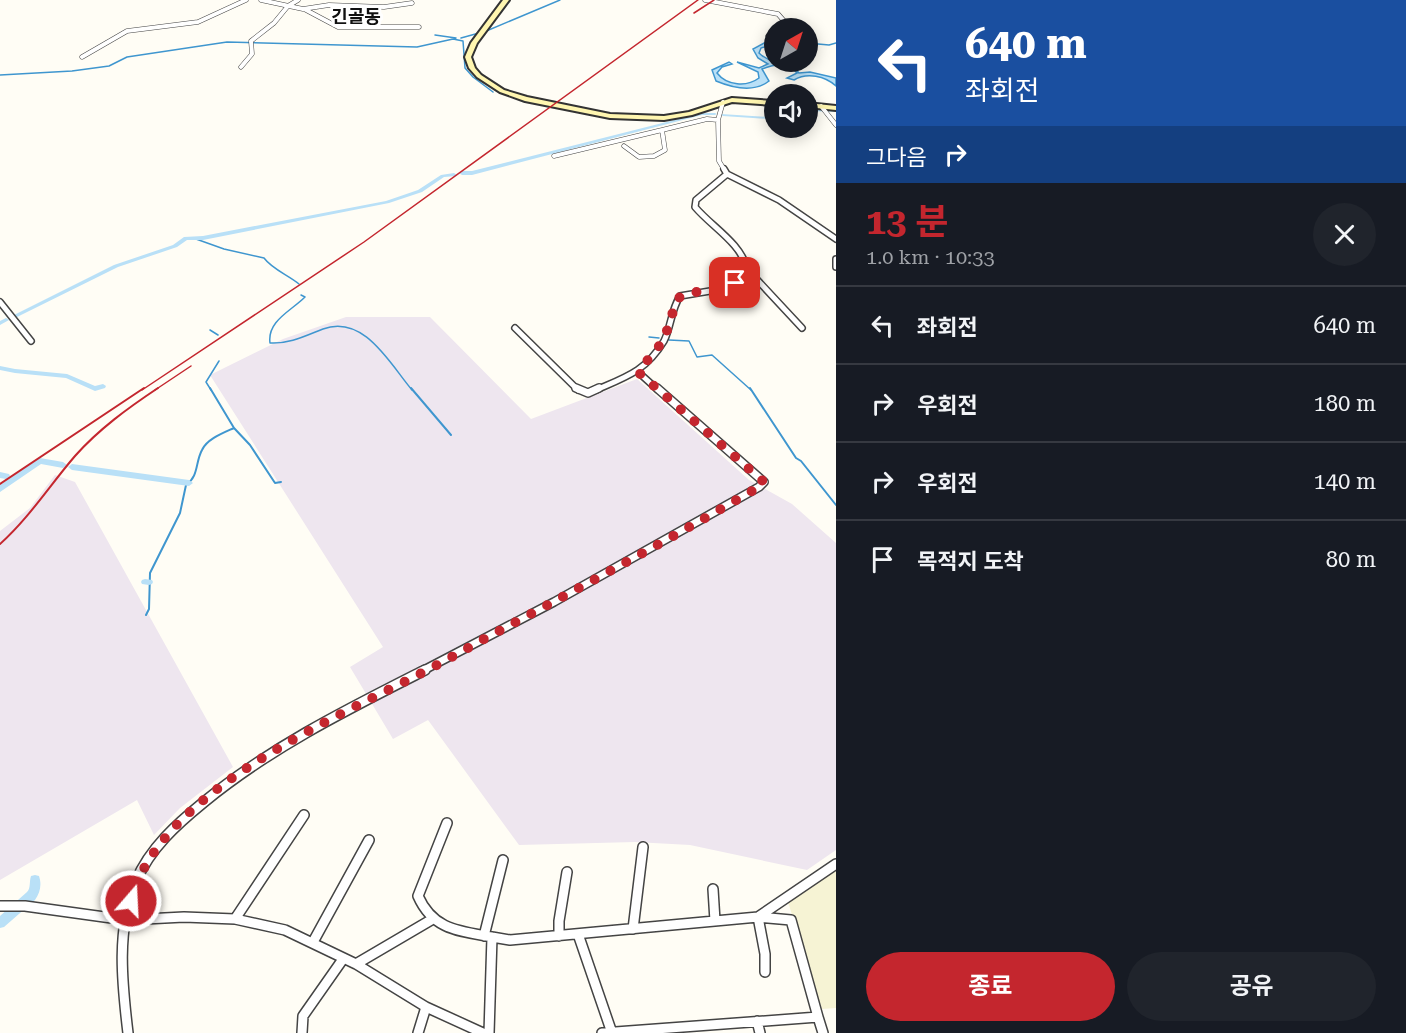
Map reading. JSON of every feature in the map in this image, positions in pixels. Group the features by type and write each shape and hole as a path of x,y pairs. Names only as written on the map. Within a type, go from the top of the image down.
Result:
{"main road":[{"path":"506,0 474,43 468,57 472,68 479,76 502,91 525,99 593,113 642,119 679,116 723,102 744,100 764,102"},
{"path":"820,106 836,108"}],"street":[{"path":"82,57 127,30 198,22 246,0"},
{"path":"261,0 303,9 338,27 419,27"},
{"path":"241,67 252,54 251,41 274,23 288,6 298,0"},
{"path":"707,0 778,14 782,18"},
{"path":"303,9 329,5 384,7 412,3"},
{"path":"404,27 405,20"},
{"path":"723,102 718,120 719,161 727,174 779,200 836,240"},
{"path":"820,106 836,125"},
{"path":"554,156 707,119 718,120"},
{"path":"624,146 639,157 662,153 665,150 662,130"},
{"path":"727,174 696,200 695,207 735,246 747,262 748,270 802,328"},
{"path":"836,259 836,267"},
{"path":"515,328 573,385 584,393 593,392 638,372 664,340 677,299 693,293 728,288 748,270"},
{"path":"0,302 31,341"},
{"path":"128,1033 122,981 126,920 136,881 148,859 167,834 203,802 264,756 327,720 409,680 630,561 764,482 638,372"},
{"path":"235,919 304,815"},
{"path":"447,823 418,896 421,906 431,920 453,929 510,940 758,917 791,920 823,1033"},
{"path":"313,942 369,840"},
{"path":"633,929 643,847"},
{"path":"489,1033 488,936 502,860"},
{"path":"758,917 836,864"},
{"path":"559,936 559,921 567,872"},
{"path":"712,888 715,921"},
{"path":"0,906 26,906 126,920 184,917 235,919 285,930 356,964 426,1007 483,1033"},
{"path":"758,917 765,954 765,972"},
{"path":"356,964 431,920"},
{"path":"578,934 608,1033 818,1017"},
{"path":"302,1033 303,1016 343,959"},
{"path":"418,1033 426,1007"},
{"path":"757,1021 760,1033"}],"shaded area":[{"path":"346,317 430,317 531,419 637,379 749,480 792,504 836,543 836,850 807,870 690,845 635,842 519,845 428,720 393,739 350,667 383,647 210,375 283,339"},
{"path":"55,475 75,482 233,767 180,808 154,835 137,800 0,880 0,531 30,508"},
{"path":"836,871 836,1008 822,1009 787,899"}],"water":[{"path":"764,43 759,53 764,57 764,62 758,58 753,49"},
{"path":"729,62 732,64 722,67 717,73 726,81 743,84 759,78 758,72 737,62 759,68 764,66 762,69 769,81 750,88 729,86 716,81 712,70"},
{"path":"810,72 836,78 836,86 816,76 804,76 794,80 787,78 797,73"}],"waterway":[{"path":"484,32 560,0"},
{"path":"461,38 479,33"},
{"path":"435,35 456,38"},
{"path":"0,75 72,71 109,66 127,57 227,42 417,47 453,39 463,41 465,68 493,92"},
{"path":"818,44 836,43"},
{"path":"818,110 836,111"},
{"path":"462,173 472,173 702,114 715,114"},
{"path":"723,115 764,118"},
{"path":"15,316 116,266 175,246 186,238 203,238 387,202 420,191 443,176 454,175"},
{"path":"196,239 224,249 264,258 299,284"},
{"path":"301,295 305,297 281,317 272,328 270,343 291,341 338,326 351,329 375,344 412,390"},
{"path":"0,323 6,320"},
{"path":"210,330 218,335"},
{"path":"649,337 659,338"},
{"path":"669,340 689,341 697,357 712,355 751,390"},
{"path":"211,390 206,382 219,361"},
{"path":"0,368 67,376 95,389 103,386"},
{"path":"210,388 234,428"},
{"path":"411,388 451,435"},
{"path":"750,388 796,458 801,461 836,505"},
{"path":"146,615 149,609 150,573 180,513 186,485 193,478 202,450 211,440 234,428"},
{"path":"234,428 250,445 275,483 281,482"},
{"path":"0,489 40,461 63,465"},
{"path":"72,467 189,483"},
{"path":"0,475 6,476"},
{"path":"0,923 31,896 35,891 35,880"}],"railway":[{"path":"142,390 364,242 698,0"},
{"path":"694,13 714,0"},
{"path":"158,388 191,366"},
{"path":"0,484 144,388"},
{"path":"0,544 84,446 114,419 158,388"}],"district":[{"name":"긴골동","path":"356,17"}],"route":[{"path":"131,901 136,881 148,859 167,834 203,802 264,756 327,720 409,680 630,561 764,482 638,372 664,340 677,299 693,293 718,291 735,283"}]}
